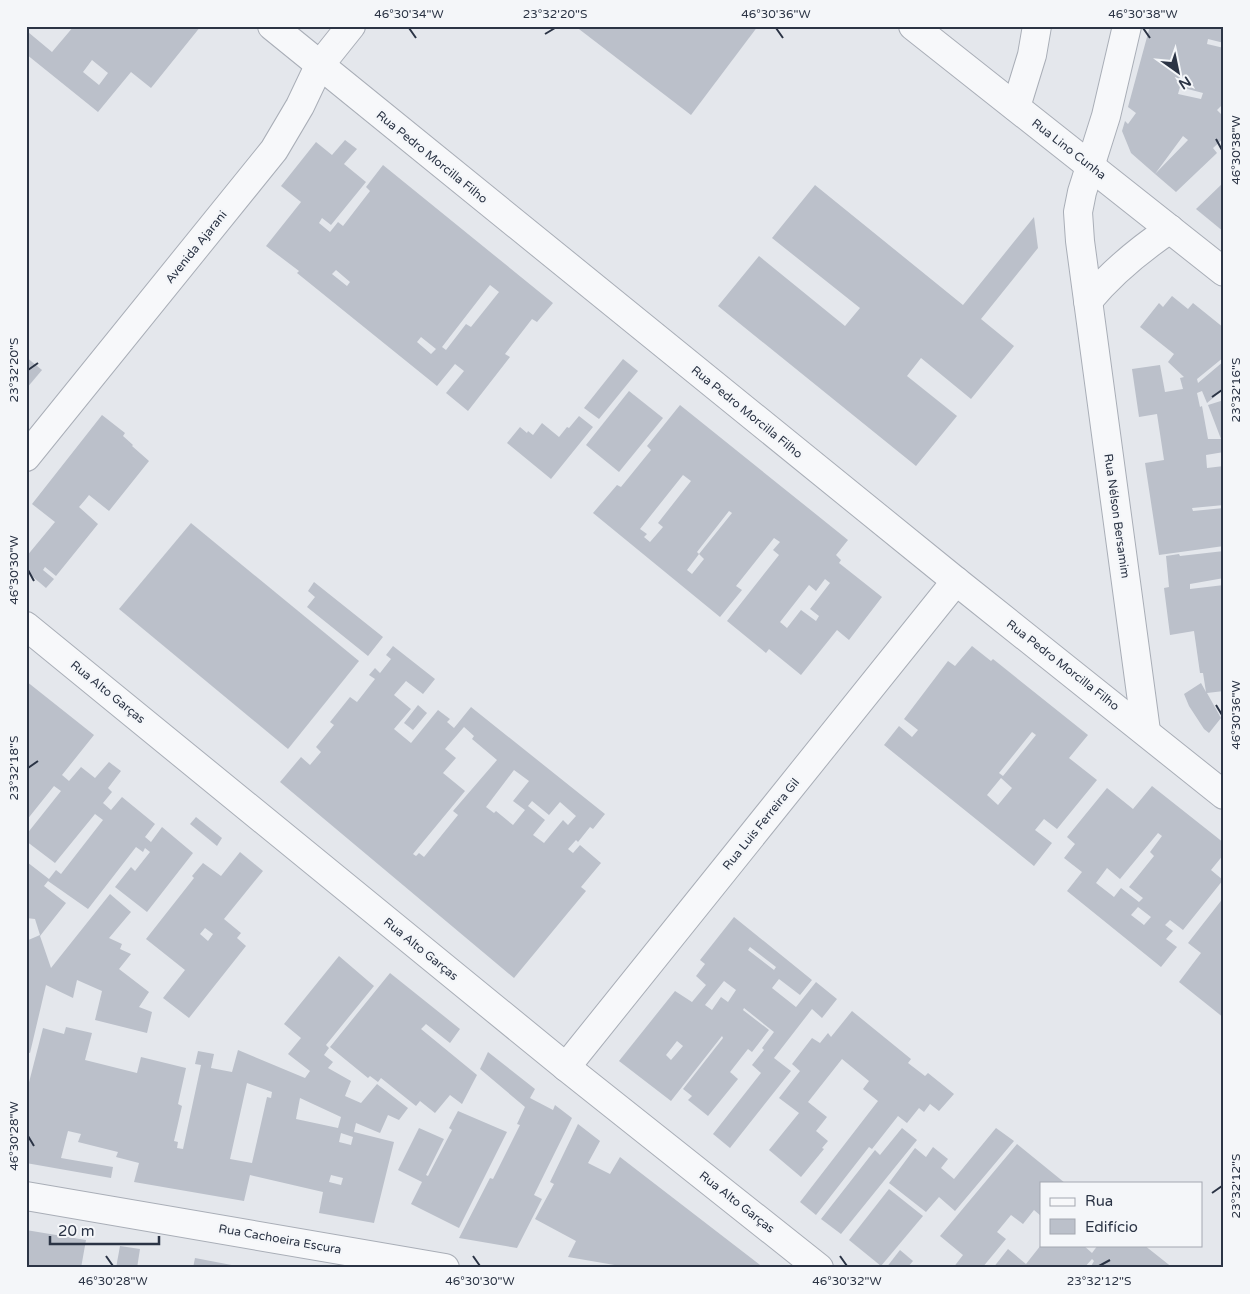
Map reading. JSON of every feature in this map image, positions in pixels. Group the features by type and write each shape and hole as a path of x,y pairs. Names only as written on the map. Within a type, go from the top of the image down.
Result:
{"street":[{"name":"Rua Pedro Morcilla Filho","path":"272,26 956,581 1224,794"},
{"name":"Avenida Ajarani","path":"26,457 274,150 300,106 319,66 351,26"},
{"name":"Rua Lino Cunha","path":"913,26 1224,272"},
{"path":"1016,108 1032,55 1037,26"},
{"name":"Rua Nélson Bersamim","path":"1127,26 1106,116 1082,192 1078,212 1080,241 1146,731"},
{"path":"1088,301 1104,281 1123,263 1141,248 1170,229"},
{"name":"Rua Luis Ferreira Gil","path":"566,1067 956,581"},
{"name":"Rua Alto Garças","path":"26,626 566,1067 819,1268"},
{"name":"Rua Cachoeira Escura","path":"26,1196 445,1268"}],"building":[{"path":"74,26 201,26 151,88 131,72 98,112 26,54 26,35 28,32 52,52","holes":["92,60 108,73 99,85 83,72"]},
{"path":"575,26 758,26 691,115"},
{"path":"1150,26 1224,26 1224,43 1208,39 1207,44 1224,48 1224,103 1217,110 1224,117 1224,138 1213,148 1217,153 1176,192 1155,174 1131,153 1122,131 1125,121 1128,124 1136,113 1128,107","holes":["1180,87 1203,93 1201,99 1178,94","1183,136 1188,140 1155,174"]},
{"path":"345,140 357,149 344,164 366,182 331,225 322,218 319,223 330,232 338,222 343,226 370,191 366,187 383,165 553,303 537,322 532,319 505,354 510,357 468,411 446,393 464,371 455,364 437,386 297,273 299,271 266,246 301,202 281,186 316,142 332,155","holes":["336,270 350,282 347,286 332,274","490,285 499,292 471,327 466,324 446,350 442,347","421,337 436,349 431,354 417,342"]},
{"path":"1224,182 1224,232 1196,209"},
{"path":"815,185 963,305 1034,217 1038,248 981,319 1014,346 971,399 921,358 907,376 957,416 916,466 718,306 759,256 845,326 860,308 772,238"},
{"path":"1172,296 1188,309 1193,303 1224,328 1224,357 1197,379 1198,383 1224,361 1224,389 1207,403 1202,391 1197,393 1200,407 1202,406 1208,439 1221,439 1208,405 1224,400 1224,452 1206,455 1207,468 1224,466 1224,505 1192,508 1193,511 1224,508 1224,522 1221,522 1224,546 1159,555 1145,463 1164,460 1157,414 1139,417 1132,369 1160,365 1165,392 1183,389 1180,378 1184,377 1168,362 1174,354 1140,327 1159,303 1163,307"},
{"path":"26,357 42,370 26,389"},
{"path":"623,359 638,371 599,419 584,408"},
{"path":"629,391 663,418 619,472 586,445"},
{"path":"680,405 848,540 836,555 841,560 839,563 882,597 849,640 837,630 801,675 769,649 766,653 727,621 779,555 773,550 780,542 774,538 736,586 742,590 720,617 593,513 617,485 621,487 651,450 647,446","holes":["683,475 691,481 658,523 663,527 650,542 644,537 647,534 640,529","729,511 732,513 699,554 697,552","699,554 704,559 692,574 687,570","825,579 830,583 810,609 819,616 816,621 801,610 787,628 780,622 809,585 816,591"]},
{"path":"102,415 125,433 123,436 149,461 109,511 89,495 79,507 98,524 56,576 45,567 43,570 54,579 46,588 26,571 26,557 55,522 32,504"},
{"path":"579,416 593,427 551,479 507,443 520,427 533,435 542,423 559,437"},
{"path":"191,523 359,661 288,749 119,609"},
{"path":"1224,551 1224,578 1190,584 1190,589 1224,585 1224,691 1207,693 1221,718 1209,733 1204,729 1189,706 1184,694 1201,683 1206,692 1203,673 1200,673 1194,631 1170,635 1164,588 1169,587 1166,556"},
{"path":"314,582 383,637 368,656 307,607 315,597 308,591"},
{"path":"393,646 435,679 423,694 406,681 394,695 411,709 394,729 411,743 438,710 450,719 447,722 454,728 471,707 605,814 593,829 590,827 578,842 576,840 568,849 573,853 580,845 601,863 581,887 586,891 514,978 280,782 301,757 310,765 321,752 316,747 334,725 330,722 350,697 357,702 375,679 369,675 375,668 380,673 391,659 386,655","holes":["464,727 474,736 472,739 497,760 453,811 458,815 424,857 419,853 416,856 413,854 465,791 443,773 456,758 445,749","514,770 529,781 513,801 525,810 513,825 496,811 494,813 486,807","532,801 549,815 560,802 576,816 568,825 563,820 544,843 533,835 545,820 528,806"]},
{"path":"972,646 991,661 993,659 1088,735 1069,758 1097,780 1057,829 1044,819 1035,830 1052,843 1034,866 884,745 899,726 912,737 918,730 904,719 948,661 955,666","holes":["1032,732 1036,735 1003,776 999,773","1001,778 1012,788 998,805 987,795"]},
{"path":"26,681 94,735 62,775 69,781 81,767 95,778 109,762 121,771 108,788 112,792 103,803 111,810 122,797 155,824 145,837 151,842 162,827 193,853 147,912 115,887 131,867 135,871 150,852 145,848 143,852 136,847 88,909 48,881 44,886 66,903 40,936 51,968 110,894 131,912 109,938 122,944 120,949 131,954 119,969 149,992 139,1007 152,1012 147,1033 95,1020 102,991 77,980 73,998 46,985 30,1053 26,1052 26,941 40,935 35,919 26,918 26,864 27,862 49,879 56,870 61,874 103,820 95,814 55,863 26,841 26,835 61,791 54,786 26,821"},
{"path":"418,705 427,713 413,730 404,723"},
{"path":"1152,786 1224,843 1224,854 1211,870 1223,880 1183,930 1170,920 1165,925 1173,931 1166,939 1177,947 1161,967 1067,891 1082,872 1064,858 1075,844 1067,837 1107,788 1133,809","holes":["1158,833 1162,836 1150,852 1154,856 1129,887 1143,898 1139,902 1121,888 1114,897 1096,883 1107,868 1120,879","1138,907 1151,917 1144,925 1131,915"]},
{"path":"196,817 222,838 217,846 190,824"},
{"path":"240,852 263,871 224,919 241,933 237,938 246,946 189,1018 163,998 185,970 146,939 194,878 192,876 203,863 221,876","holes":["205,928 213,934 208,941 200,934"]},
{"path":"1224,897 1224,1018 1179,982 1201,953 1188,943"},
{"path":"734,917 812,980 800,995 779,979 772,988 796,1007 816,982 837,999 822,1018 812,1009 774,1058 791,1071 730,1148 713,1134 761,1073 752,1065 764,1050 762,1048 774,1032 744,1008 743,1010 769,1030 752,1052 748,1049 730,1072 738,1079 708,1116 688,1100 692,1096 683,1089 723,1038 722,1036 671,1101 619,1061 675,991 692,1002 706,985 696,976 705,964 700,960","holes":["750,947 776,967 774,970 748,950","724,981 736,990 728,1002 721,997 712,1010 705,1005","677,1041 683,1046 671,1060 666,1055"]},
{"path":"339,956 374,986 326,1045 329,1048 324,1055 333,1062 328,1068 351,1081 345,1096 361,1103 377,1084 408,1108 399,1120 388,1115 380,1133 356,1123 354,1132 394,1142 374,1223 319,1213 323,1192 250,1175 244,1201 134,1182 139,1163 116,1157 118,1152 78,1142 81,1134 68,1131 61,1158 113,1167 111,1178 26,1163 26,1094 43,1028 64,1034 66,1027 92,1033 85,1060 137,1073 141,1057 186,1068 178,1104 182,1106 174,1141 178,1142 177,1148 183,1149 201,1065 195,1064 198,1051 214,1054 211,1068 232,1072 238,1050 305,1078 310,1071 288,1054 301,1038 284,1024","holes":["247,1083 272,1092 271,1098 267,1097 252,1163 230,1159","300,1098 341,1117 338,1128 296,1119","341,1133 353,1137 351,1145 339,1142","331,1175 343,1178 341,1185 329,1182"]},
{"path":"390,973 460,1029 450,1043 426,1024 421,1029 477,1075 462,1104 450,1095 435,1113 420,1101 416,1106 381,1078 378,1082 370,1076 368,1078 330,1047"},
{"path":"852,1011 911,1059 908,1063 925,1076 928,1073 954,1094 939,1111 930,1104 924,1112 919,1108 907,1123 898,1116 872,1149 869,1147 816,1215 800,1202 878,1101 863,1089 869,1081 842,1059 808,1102 827,1117 816,1131 828,1141 822,1148 824,1149 801,1177 769,1150 799,1113 779,1098 800,1071 792,1064 812,1038 820,1043 828,1033 831,1037"},
{"path":"488,1052 535,1089 530,1098 553,1110 555,1105 572,1118 534,1195 542,1199 517,1248 459,1238 490,1178 493,1179 520,1125 517,1124 525,1107 480,1069"},
{"path":"458,1111 507,1132 459,1228 411,1204 422,1182 398,1170 419,1128 444,1139 426,1175 428,1176 452,1130 449,1128"},
{"path":"578,1124 600,1141 588,1163 610,1174 620,1157 764,1268 632,1268 568,1257 576,1241 535,1219 554,1184 550,1182"},
{"path":"902,1128 917,1140 841,1234 821,1219 875,1150 880,1155"},
{"path":"996,1128 1014,1141 955,1211 939,1197 926,1212 889,1183 915,1148 926,1157 933,1147 948,1159 941,1168 954,1179"},
{"path":"1017,1144 1064,1182 1040,1182 1040,1215 1034,1210 1023,1224 1011,1215 997,1232 1006,1239 982,1268 953,1268 963,1255 940,1236"},
{"path":"889,1189 923,1216 881,1266 849,1240"},
{"path":"26,1230 86,1240 81,1268 27,1268"},
{"path":"120,1246 140,1249 137,1268 116,1268"},
{"path":"1040,1246 1084,1246 1092,1253 1097,1246 1145,1246 1173,1268 1090,1268 1094,1261 1092,1259 1084,1268 993,1268 1008,1249 1026,1264"},
{"path":"900,1250 913,1261 907,1268 886,1268"},
{"path":"195,1258 242,1267 242,1268 193,1268"}]}
